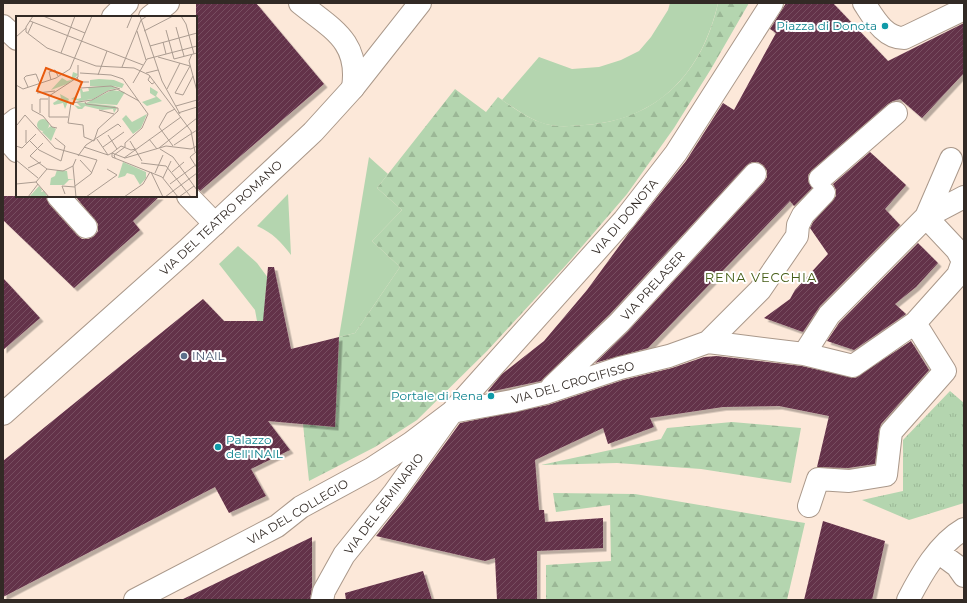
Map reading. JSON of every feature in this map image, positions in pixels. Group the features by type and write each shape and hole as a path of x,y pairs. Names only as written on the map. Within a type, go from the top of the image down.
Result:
{"street":[{"path":"151,16 168,3"},
{"path":"300,3 342,37 349,48 356,72 353,88"},
{"name":"VIA DEL TEATRO ROMANO","path":"3,414 215,224 313,132 353,88 420,3"},
{"name":"VIA DI DONOTA","path":"452,412 624,220 676,153 772,3"},
{"path":"864,3 880,26 892,36 904,38 964,9"},
{"path":"3,26 16,38"},
{"path":"708,342 760,290 797,236 798,225 803,215 822,186 896,113"},
{"path":"3,130 16,120"},
{"path":"3,135 16,150"},
{"path":"926,217 951,159"},
{"name":"VIA PRELASER","path":"545,393 619,323 755,174"},
{"path":"59,197 86,227"},
{"path":"189,197 215,224"},
{"path":"804,354 829,315 926,217 964,197"},
{"path":"708,342 804,354 853,366 915,324 958,275 963,261 957,250 926,217"},
{"path":"809,506 818,479 849,481 886,475 891,432 945,370 915,324"},
{"name":"VIA DEL CROCIFISSO","path":"452,412 512,401 545,393 620,368 669,356 708,342"},
{"name":"VIA DEL COLLEGIO","path":"135,600 277,526 302,507 378,465 411,443 452,412"},
{"name":"VIA DEL SEMINARIO","path":"322,600 324,591 344,556 394,493 452,412"},
{"path":"908,600 921,575 938,552 958,533 964,530"},
{"path":"938,552 957,566 964,576"}],"green space":[{"path":"670,3 718,3 711,28 701,51 688,71 673,88 655,103 634,114 611,121 585,125 562,126 545,124 534,120 502,100 539,57 572,69 599,67 621,60 639,51 651,37 668,10"},
{"path":"718,3 749,3 711,69 674,128 627,194 567,264 487,351 417,420 375,447 309,481 303,424 335,427 339,337 355,333 400,267 372,241 402,210 377,188 455,89 486,112 498,97 529,117 551,125 585,125 611,121 634,114 655,102 673,88 689,71 711,28"},
{"path":"369,157 388,174 377,188 402,210 372,241 400,267 355,333 339,337"},
{"path":"288,194 291,255 276,238 257,226"},
{"path":"238,246 257,263 274,286 266,293 265,303 267,321 257,321 255,310 219,264"},
{"path":"950,391 964,403 964,503 909,520 862,500 903,491 903,440"},
{"path":"732,422 801,428 791,483 701,469 617,463 541,465 661,439 667,428"},
{"path":"553,493 635,494 805,523 787,600 546,600 546,565 611,561 610,505 556,512"}],"building":[{"path":"196,3 256,3 324,84 200,191 197,188"},
{"path":"786,3 833,3 888,61 964,23 964,73 922,118 900,99 893,101 812,170 808,175 808,181 812,188 794,206 790,201 648,348 595,363 628,331 764,182 767,177 767,171 763,165 758,162 752,162 746,166 610,314 541,381 489,392 488,391 502,374 544,341 587,290 628,234 686,161 723,103 734,110 776,33 770,29"},
{"path":"870,152 906,185 885,209 900,225 820,306 803,332 764,318 790,299 795,290 828,254 810,228 813,222 836,196 836,190 833,184"},
{"path":"3,196 46,197 49,204 77,235 82,239 88,239 94,236 98,231 98,224 76,197 159,197 133,221 140,230 74,288 3,220"},
{"path":"918,243 938,263 916,287 895,304 906,314 854,350 827,341 839,323"},
{"name":"Palazzo dell'INAIL","path":"268,267 274,267 291,349 339,337 335,427 268,421 290,450 251,469 266,496 229,513 215,487 3,597 3,461 203,299 224,321 263,321"},
{"path":"3,278 40,318 3,350"},
{"path":"911,341 929,370 881,424 875,464 848,468 817,467 829,416 779,406 723,407 650,418 654,427 608,444 603,428 535,460 539,510 544,510 545,522 603,518 603,548 537,551 537,600 497,600 495,558 485,561 376,536 403,502 460,423 548,405 623,380 672,368 704,357 717,356 802,366 855,378"},
{"path":"823,521 885,541 872,600 804,600"},
{"path":"312,537 312,587 310,600 181,600"},
{"path":"423,571 432,600 346,600 345,593"}],"place":[{"name":"Piazza di Donota","path":"885,26"},
{"name":"INAIL","path":"184,356"},
{"name":"Portale di Rena","path":"491,396"},
{"name":"Palazzo dell'INAIL","path":"218,447"}],"district":[{"name":"RENA VECCHIA","path":"761,277"}]}
